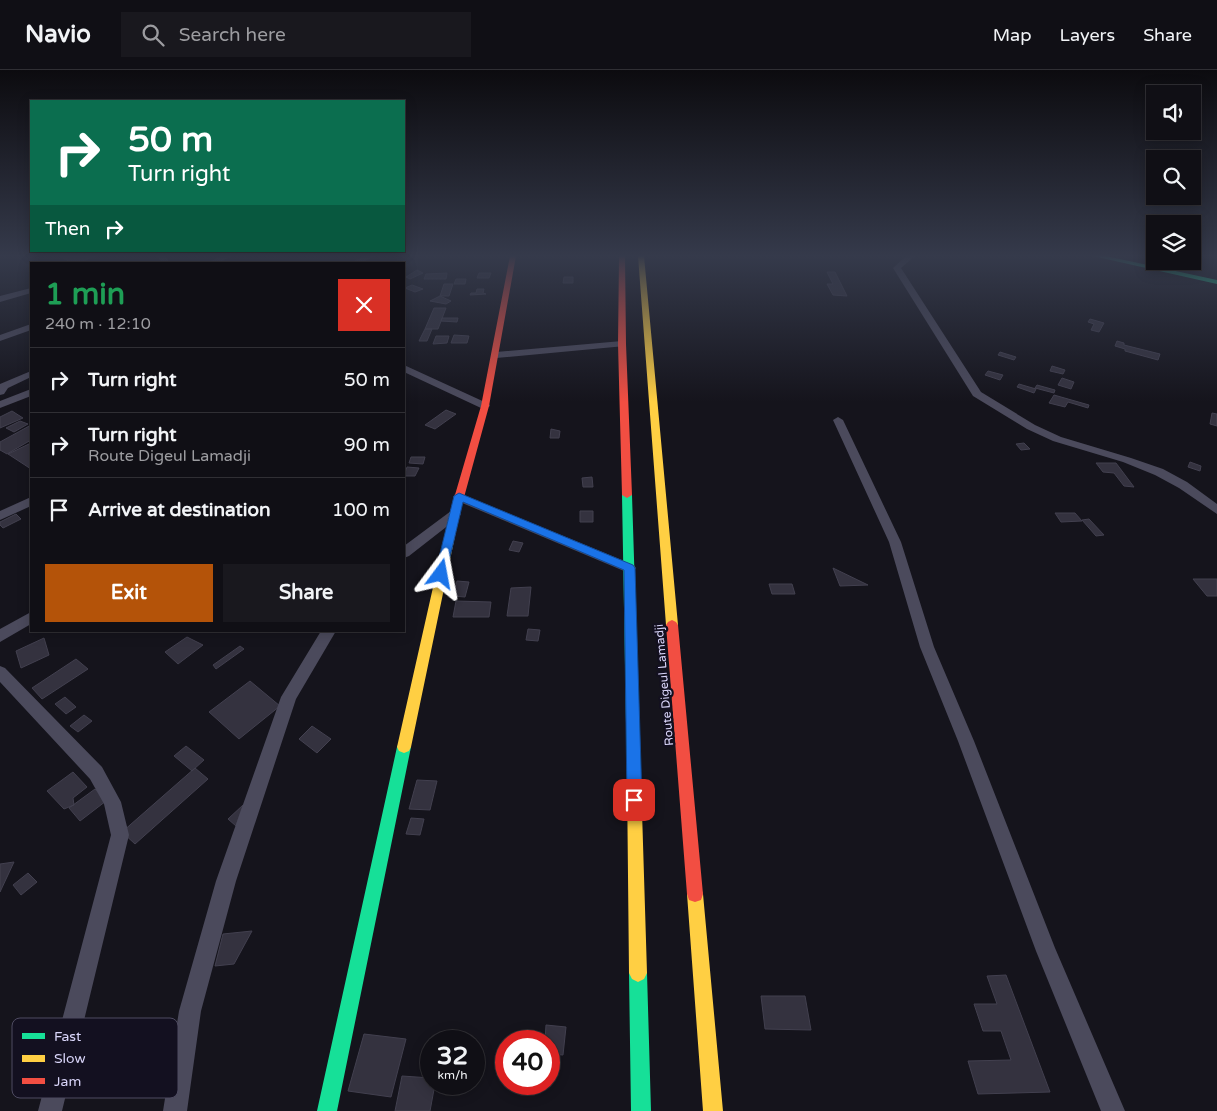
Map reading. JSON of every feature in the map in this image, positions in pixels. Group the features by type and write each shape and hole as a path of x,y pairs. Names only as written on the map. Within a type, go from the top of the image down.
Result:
{"main road":[{"path":"327,1111 374,884 455,514 485,406 505,305"},
{"path":"622,305 641,1111"},
{"name":"Route Digeul Lamadji","path":"645,305 713,1111"}],"street":[{"path":"920,305 977,394 1030,428 1057,439 1127,460 1159,472 1183,485 1217,510"},
{"path":"0,338 30,327"},
{"path":"496,355 622,344"},
{"path":"407,373 485,406"},
{"path":"0,392 4,386 30,374"},
{"path":"0,405 30,392"},
{"path":"838,420 895,542 927,647 966,741 1046,952 1113,1111"},
{"path":"459,496 629,568"},
{"path":"0,516 30,501"},
{"path":"405,552 455,514"},
{"path":"0,636 30,618"},
{"path":"178,1091 190,1011 226,881 289,698 328,632"},
{"path":"0,672 96,773 112,802 120,835 74,1018"},
{"path":"50,1111 53,1098"},
{"path":"175,1111 177,1098"}],"building":[{"path":"434,308 446,308 438,329 425,329"},
{"path":"442,318 458,318 457,322 441,321"},
{"path":"1090,319 1104,323 1099,332 1091,330 1094,324 1088,322"},
{"path":"425,329 432,329 427,341 419,341"},
{"path":"454,335 469,336 467,343 451,343"},
{"path":"436,336 449,336 447,343 433,344"},
{"path":"1117,341 1124,343 1124,345 1160,354 1158,360 1125,351 1125,349 1115,346"},
{"path":"1000,352 1016,357 1014,360 998,355"},
{"path":"1052,366 1065,370 1063,374 1050,371"},
{"path":"988,371 1003,375 1000,380 985,375"},
{"path":"1062,378 1074,382 1071,389 1058,385"},
{"path":"1019,384 1036,389 1034,393 1017,387"},
{"path":"1037,385 1055,390 1054,393 1035,388"},
{"path":"1054,395 1089,405 1088,408 1068,402 1065,407 1049,403"},
{"path":"446,410 456,414 435,429 425,425"},
{"path":"12,411 23,418 0,428 0,417"},
{"path":"1212,413 1217,414 1217,426 1210,424"},
{"path":"20,421 28,424 14,432 6,428"},
{"path":"30,426 30,441 7,454 0,450 0,442"},
{"path":"551,429 560,431 559,438 550,438"},
{"path":"30,443 30,468 8,454"},
{"path":"1024,443 1030,449 1021,450 1016,444"},
{"path":"411,457 425,457 423,464 409,463"},
{"path":"1190,462 1201,466 1200,471 1188,467"},
{"path":"1096,463 1116,463 1134,487 1124,486 1114,473 1103,472"},
{"path":"407,467 419,468 415,476 405,476"},
{"path":"592,477 593,487 583,487 582,478"},
{"path":"580,511 593,511 593,522 580,522"},
{"path":"1055,513 1075,513 1082,521 1061,522"},
{"path":"16,514 21,519 3,528 0,525 0,522"},
{"path":"1089,519 1104,535 1096,536 1082,520"},
{"path":"513,541 523,543 519,552 509,550"},
{"path":"833,568 868,585 840,586"},
{"path":"1193,579 1217,579 1217,596 1207,596"},
{"path":"457,581 469,582 465,597 453,596"},
{"path":"769,584 792,584 795,594 772,594"},
{"path":"531,587 528,616 507,616 511,588"},
{"path":"456,601 491,602 489,617 453,617"},
{"path":"528,629 540,630 538,641 526,640"},
{"path":"187,637 203,645 178,664 165,652"},
{"path":"44,638 49,655 21,668 16,651"},
{"path":"240,646 244,649 216,669 213,665"},
{"path":"76,659 88,669 42,699 32,688"},
{"path":"250,681 280,706 239,739 209,712"},
{"path":"65,697 76,707 66,714 55,704"},
{"path":"84,715 92,721 78,732 70,726"},
{"path":"312,726 331,739 317,753 299,739"},
{"path":"186,746 204,760 192,771 174,756"},
{"path":"195,768 208,779 135,844 122,832"},
{"path":"73,772 87,787 73,798 74,805 64,809 47,791"},
{"path":"417,780 437,781 430,810 409,809"},
{"path":"95,789 106,801 80,821 69,808"},
{"path":"243,805 236,826 228,819"},
{"path":"411,818 424,819 420,835 406,834"},
{"path":"14,862 0,892 0,864"},
{"path":"28,873 37,882 21,895 13,885"},
{"path":"252,931 234,964 215,966 223,934"},
{"path":"1006,975 1050,1092 978,1094 968,1061 1011,1060 1001,1031 983,1031 974,1004 997,1004 987,976"},
{"path":"761,996 805,996 811,1030 765,1029"},
{"path":"546,1025 566,1027 563,1055 560,1055 560,1030 546,1030"},
{"path":"364,1034 406,1039 391,1097 348,1091"},
{"path":"402,1076 420,1077 420,1095 433,1095 430,1111 395,1111"}],"traffic: fast":[{"path":"627,495 634,779"},
{"path":"327,1111 404,747"},
{"path":"638,973 641,1111"}],"traffic: slow":[{"path":"645,305 672,625"},
{"path":"404,747 455,512"},
{"path":"634,779 638,973"},
{"path":"695,894 713,1111"}],"traffic: jam":[{"path":"455,512 485,406 504,305"},
{"path":"622,305 627,495"},
{"path":"672,625 695,894"}],"route":[{"path":"441,574 459,496 629,568 634,800"}]}
